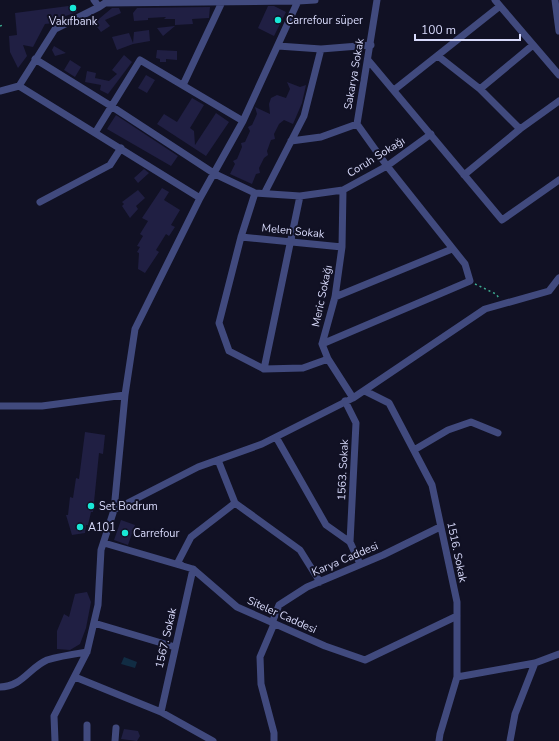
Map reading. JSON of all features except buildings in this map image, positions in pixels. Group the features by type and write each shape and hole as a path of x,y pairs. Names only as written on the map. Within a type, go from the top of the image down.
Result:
{"street":[{"path":"94,0 99,7"},
{"path":"0,91 19,86 55,29 99,7 105,2 315,0"},
{"name":"Sakarya Sokak","path":"377,0 357,124 387,166 465,264 470,282"},
{"path":"495,0 559,75"},
{"path":"555,0 559,31"},
{"path":"55,741 54,716 87,652 98,605 101,550 114,510 125,395 135,329 200,198 215,174 243,121 298,1"},
{"path":"183,85 222,2"},
{"path":"394,90 500,6"},
{"path":"278,46 321,49 370,45"},
{"path":"480,89 533,45"},
{"path":"265,192 304,116 321,49"},
{"path":"438,56 480,89 520,129"},
{"name":"Coruh Sokağı","path":"35,59 112,106 215,174 255,192 300,196 344,190 387,166 431,134"},
{"path":"95,133 140,60 243,121"},
{"path":"368,60 502,220 559,180"},
{"path":"19,86 200,198"},
{"path":"464,174 520,129 559,101"},
{"path":"291,141 321,137 357,124"},
{"path":"40,202 110,165 121,148"},
{"name":"Meric Sokağı","path":"344,190 342,247 335,297 322,344 328,359 353,398"},
{"path":"255,192 241,237 219,323 229,351 264,369 303,368 328,359"},
{"path":"264,369 300,196"},
{"name":"Melen Sokak","path":"241,237 342,247"},
{"path":"335,297 452,249"},
{"path":"114,510 198,467 262,444 353,398 485,309 549,292 559,278"},
{"path":"322,344 470,282"},
{"name":"1516. Sokak","path":"365,391 389,403 432,484 457,602 457,678 440,734 440,741"},
{"path":"0,406 42,406 125,395"},
{"name":"1563. Sokak","path":"345,401 356,423 350,542"},
{"path":"469,414 471,422"},
{"path":"414,450 448,430 471,422 498,433"},
{"path":"276,437 326,525 350,542 360,564"},
{"path":"218,460 236,503 300,550 320,582"},
{"path":"193,569 177,564 192,537 236,503"},
{"name":"Karya Caddesi","path":"274,741 274,733 261,684 260,657 273,624 278,605 307,587 440,527"},
{"name":"Siteler Caddesi","path":"104,542 193,569 237,607 325,646 365,660 457,616"},
{"name":"1567. Sokak","path":"161,712 193,569"},
{"path":"94,623 175,647"},
{"path":"0,687 9,687 30,674 46,661 87,652"},
{"path":"457,678 535,663 559,654"},
{"path":"510,741 515,714 535,663"},
{"path":"75,677 161,712 212,741"},
{"path":"87,725 87,741"},
{"path":"115,741 116,728"}],"path":[{"path":"470,282 496,294 504,304"}],"water":[{"path":"124,657 137,662 135,668 121,664"}],"place":[{"name":"Vakıfbank","path":"73,8"},
{"name":"Carrefour süper","path":"278,20"},
{"name":"Set Bodrum","path":"91,506"},
{"name":"A101","path":"80,527"},
{"name":"Carrefour","path":"125,533"}]}
